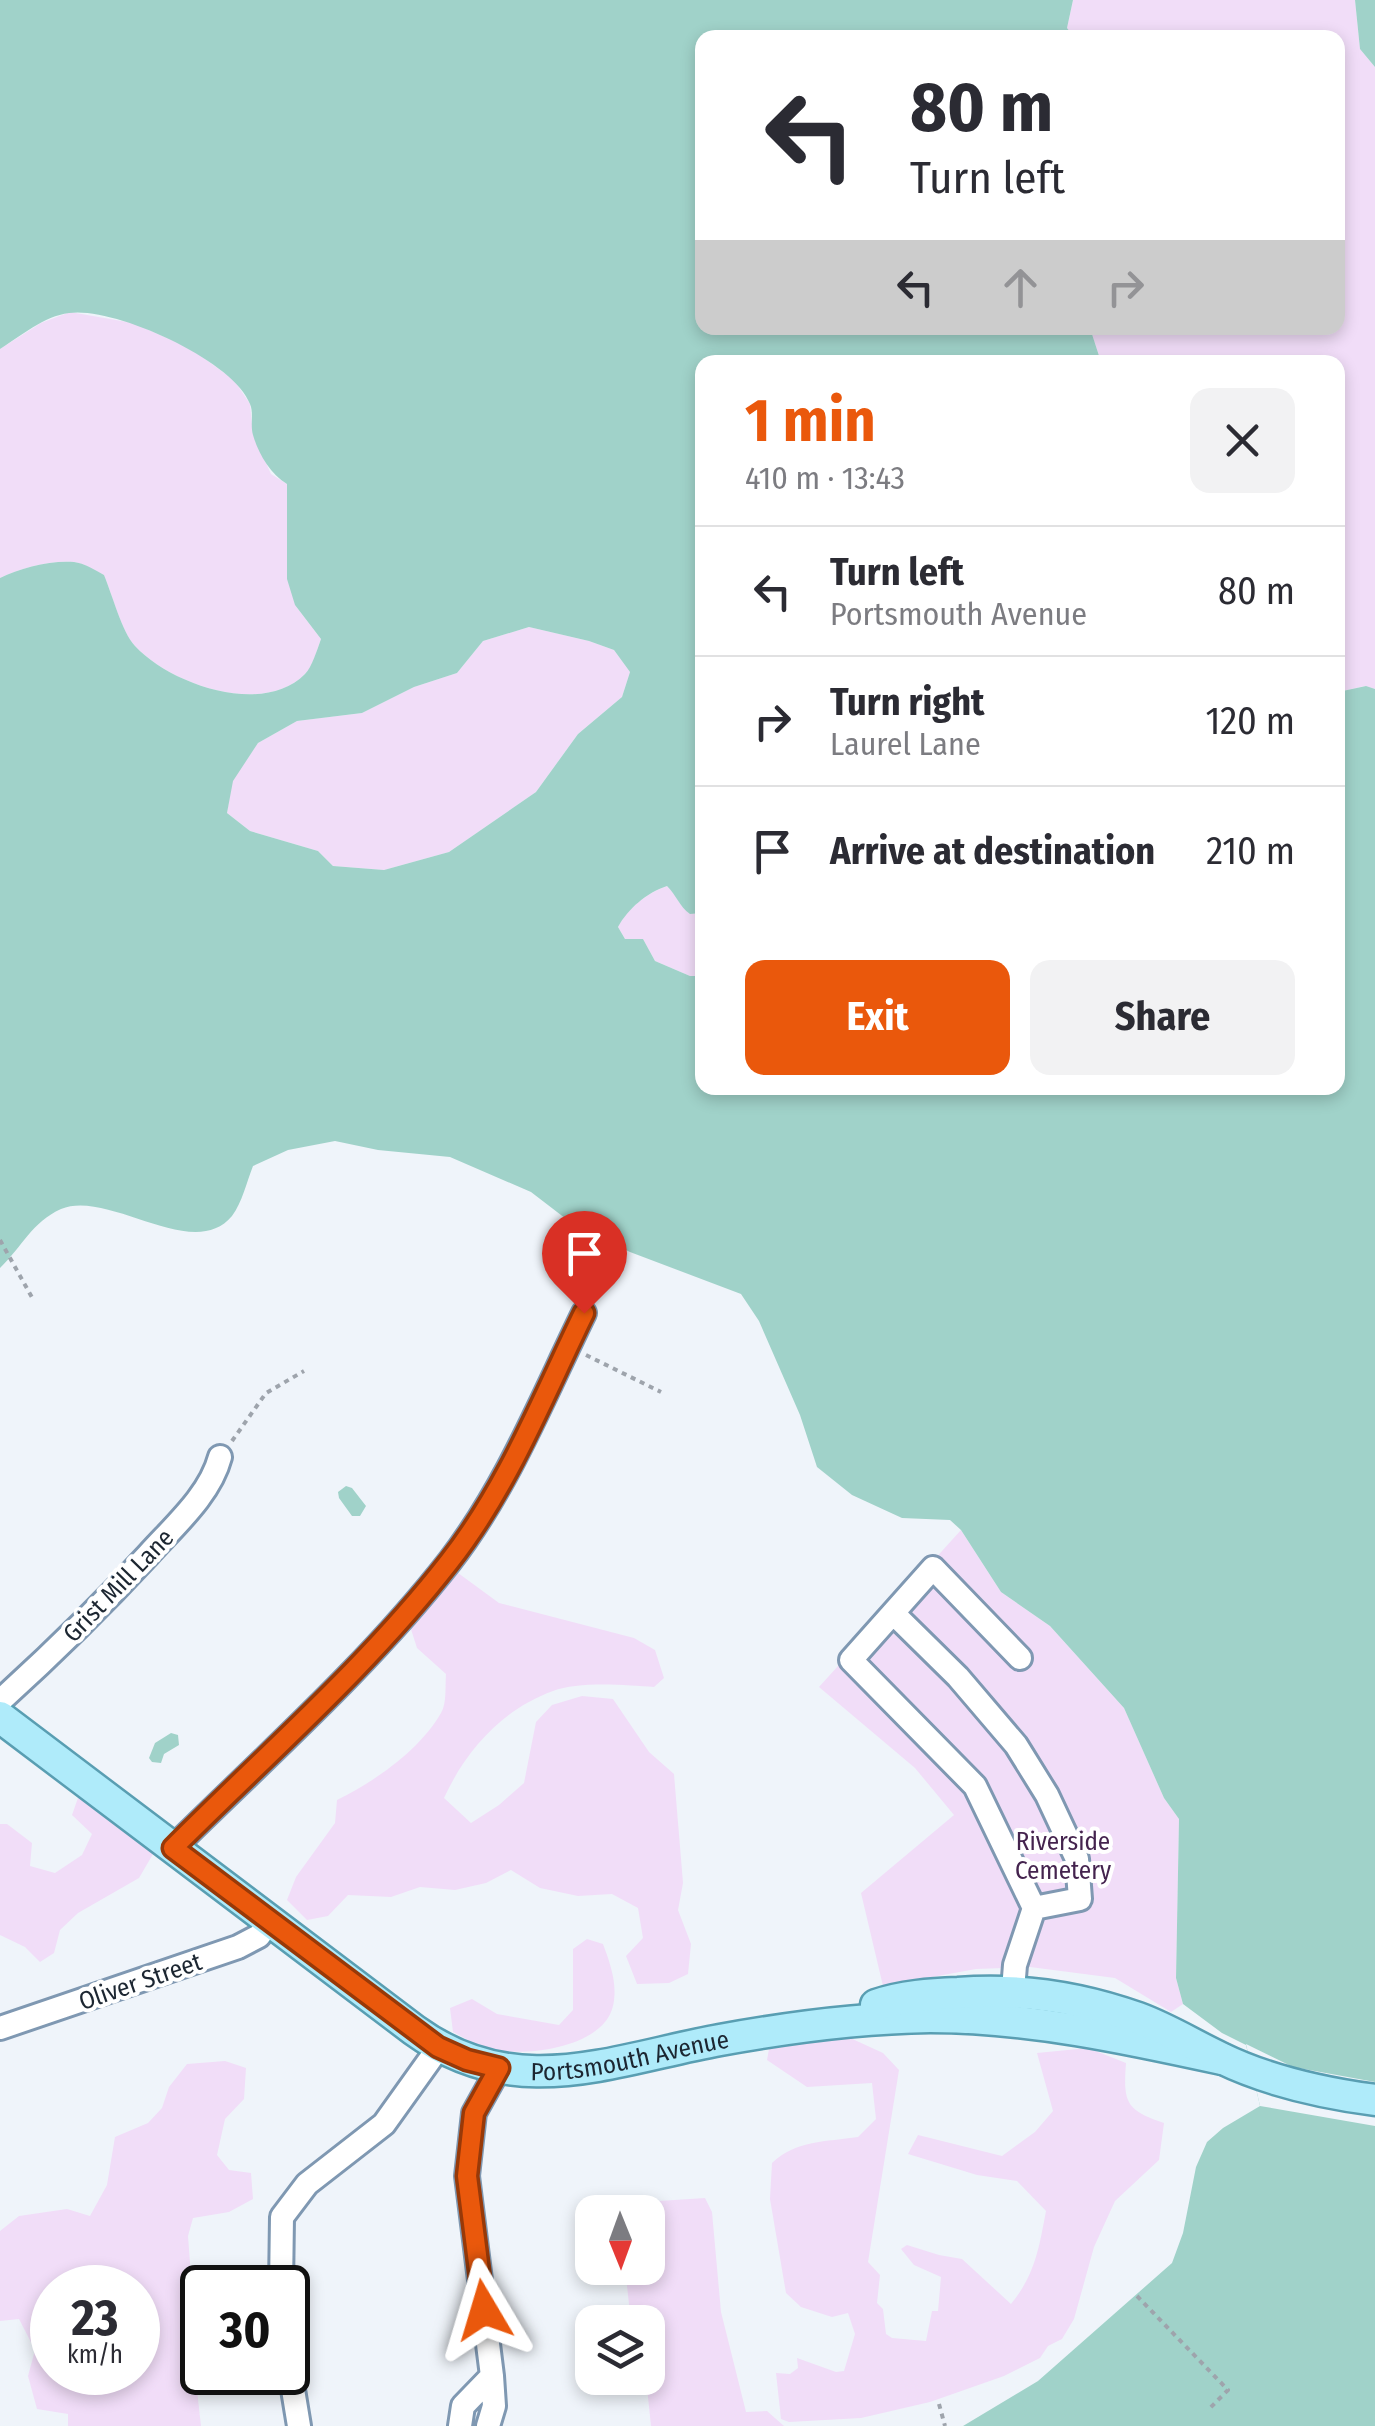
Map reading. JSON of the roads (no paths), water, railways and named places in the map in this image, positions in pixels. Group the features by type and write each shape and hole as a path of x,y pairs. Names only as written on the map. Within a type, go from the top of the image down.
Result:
{"main road":[{"name":"Portsmouth Avenue","path":"0,1716 438,2047 467,2060 499,2068 543,2071 595,2068 830,2021 930,2018 1052,2026 1222,2059 1292,2083 1375,2100"},
{"name":"Portsmouth Avenue","path":"830,2021 892,2000 1013,1990 1074,1999 1139,2018 1222,2059"}],"street":[{"path":"173,1848 362,1664 451,1560 502,1483 584,1313"},
{"name":"Grist Mill Lane","path":"0,1700 109,1599 216,1474 220,1457"},
{"path":"1013,1990 1016,1965 1034,1908 975,1786 851,1660 933,1568 1020,1658"},
{"path":"893,1613 958,1678 1016,1745 1047,1795 1077,1860 1080,1899 1034,1908"},
{"name":"Oliver Street","path":"0,2028 238,1947 259,1936 271,1920"},
{"path":"281,2265 282,2218 307,2184 384,2124 438,2047"},
{"path":"488,2426 494,2406 492,2376 467,2176 474,2113 499,2068"},
{"path":"460,2426 463,2406 492,2376"},
{"path":"293,2395 298,2426"}],"park label":[{"name":"Riverside Cemetery","path":"1063,1856"}]}
